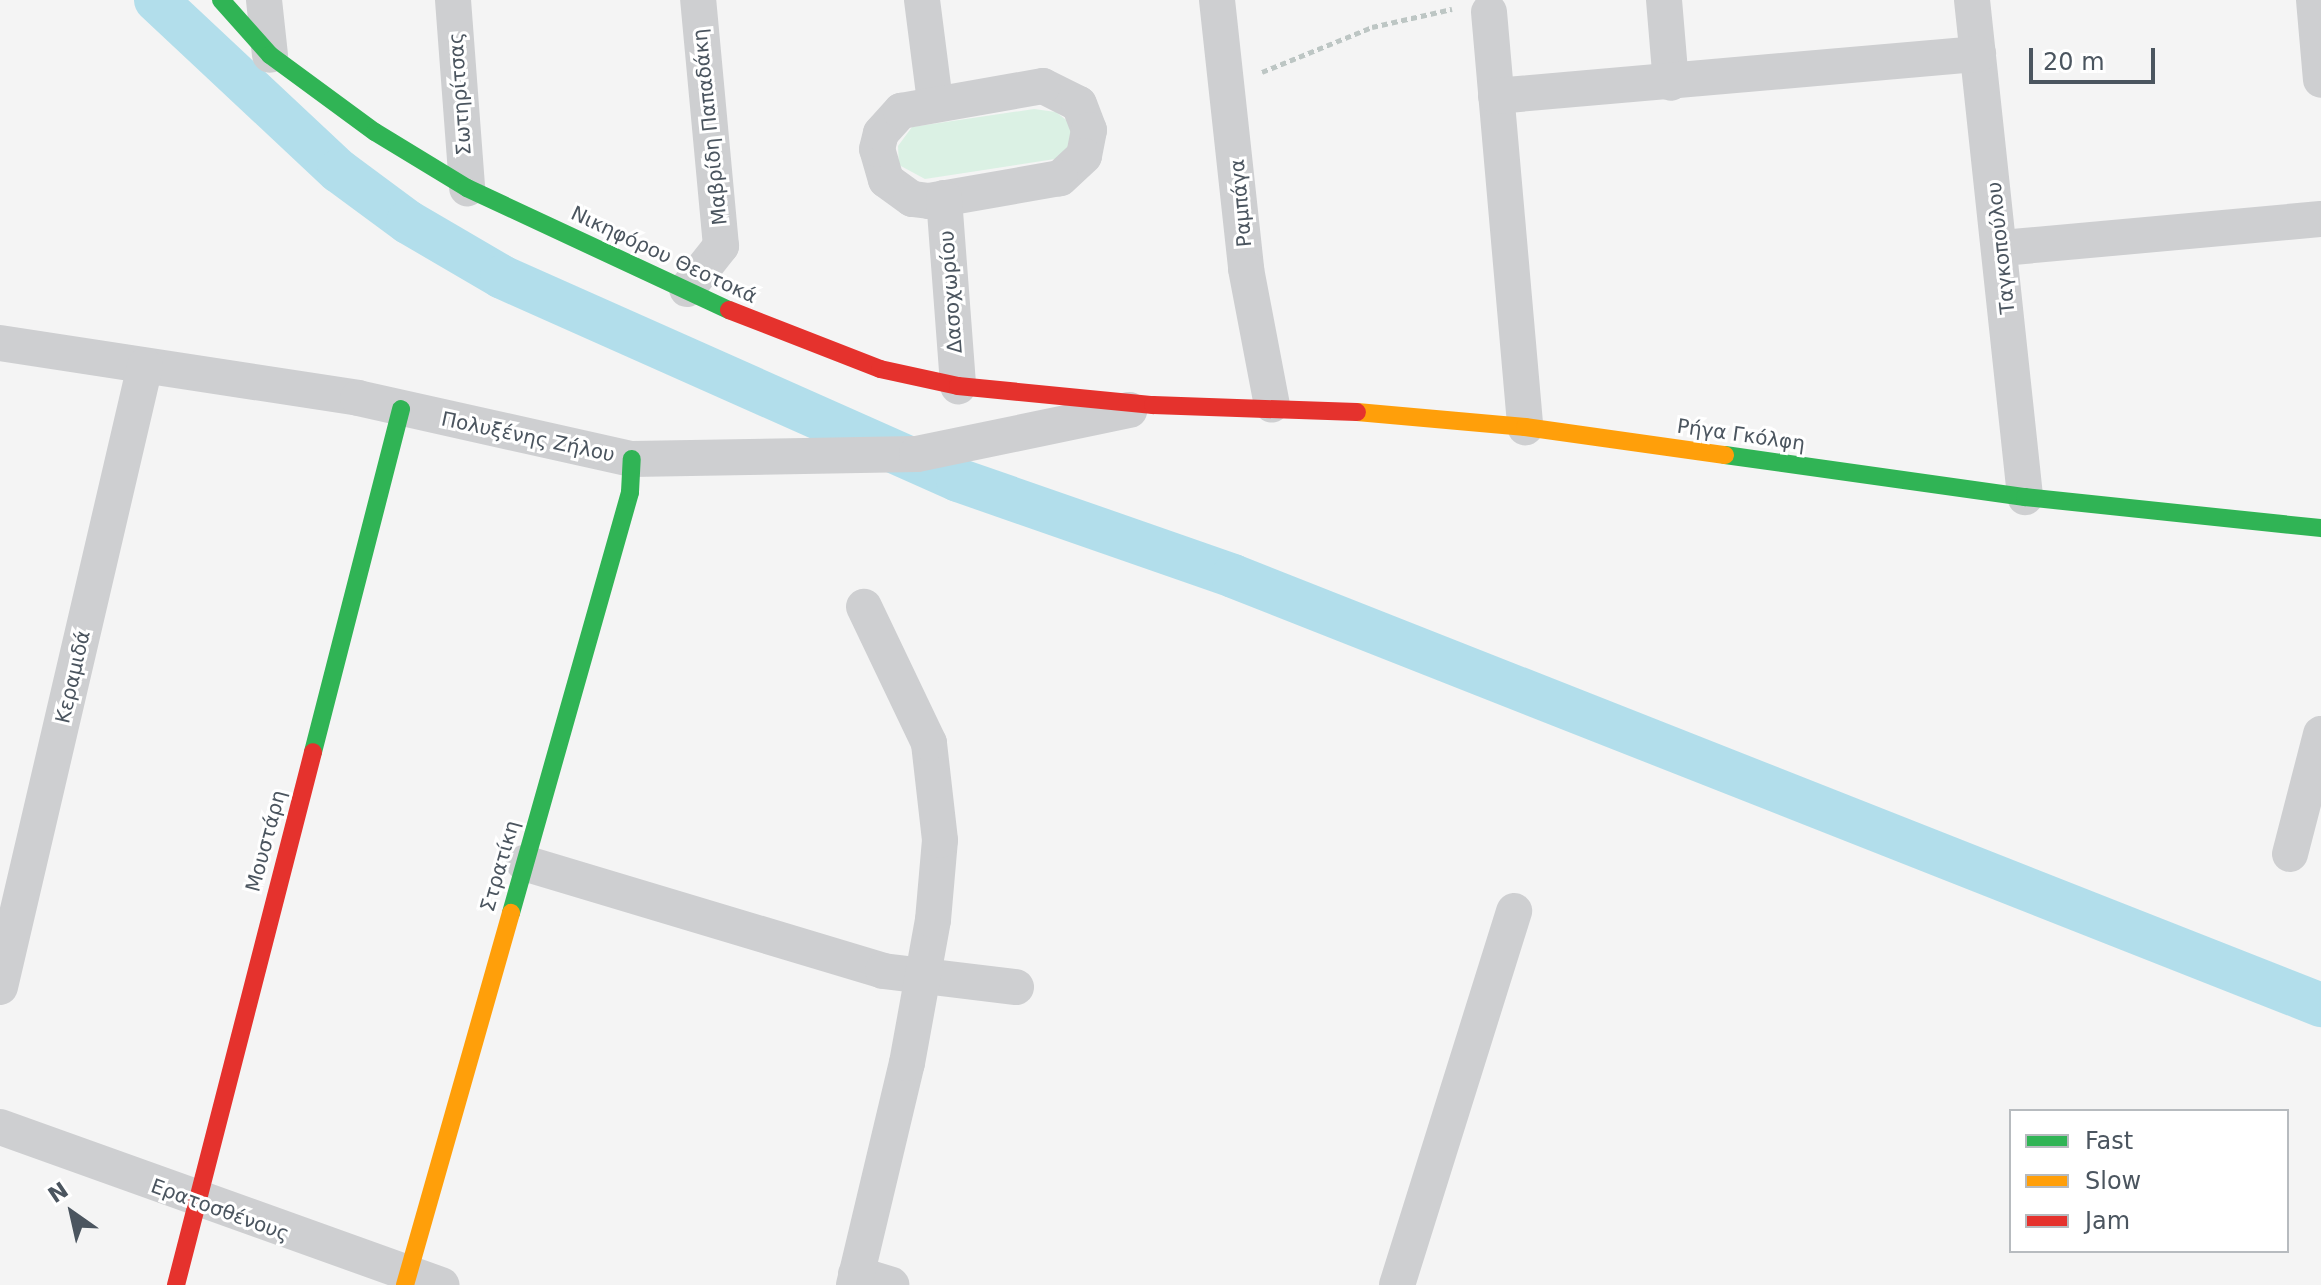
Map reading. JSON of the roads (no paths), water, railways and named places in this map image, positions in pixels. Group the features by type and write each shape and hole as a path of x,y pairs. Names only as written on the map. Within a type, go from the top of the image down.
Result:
{"street":[{"name":"Νικηφόρου Θεοτοκά","path":"221,0 270,55 375,132 467,188 788,337 880,369 958,386 1153,405"},
{"path":"264,0 270,55"},
{"name":"Σωτηρίτσας","path":"453,0 467,188"},
{"name":"Μαβρίδη Παπαδάκη","path":"687,289 721,246 698,0"},
{"path":"922,0 935,102"},
{"name":"Ραμπάγα","path":"1217,0 1246,269 1272,405"},
{"path":"1664,0 1671,83"},
{"name":"Ταγκοπούλου","path":"1972,0 2002,248 2025,497"},
{"path":"2314,0 2321,80"},
{"path":"1489,12 1525,427"},
{"path":"1496,96 1978,54"},
{"path":"1056,88 1079,104 1089,130 1084,156 1060,178 944,198 912,199 897,192 886,180 877,149 881,133 901,111 935,102 1056,88"},
{"name":"Δασοχωρίου","path":"944,198 958,386"},
{"path":"2002,248 2321,219"},
{"name":"Πολυξένης Ζήλου","path":"0,343 401,409 632,459 917,454 1153,405"},
{"name":"Κεραμιδά","path":"0,987 145,366"},
{"name":"Ρήγα Γκόλφη","path":"1153,405 1272,405 1525,427 2025,497 2321,528"},
{"name":"Μουστάρη","path":"176,1285 401,409"},
{"name":"Στρατίκη","path":"406,1280 630,492 632,459"},
{"path":"864,607 916,707 937,779 940,875 923,981 855,1280 891,1285"},
{"path":"2290,854 2321,734"},
{"path":"524,863 923,981 1016,987"},
{"path":"1397,1285 1514,911"},
{"name":"Ερατοσθένους","path":"0,1127 406,1280 442,1285"}],"waterway":[{"path":"156,0 339,171 408,222 502,277 958,480 1233,576 2321,1005"}]}
